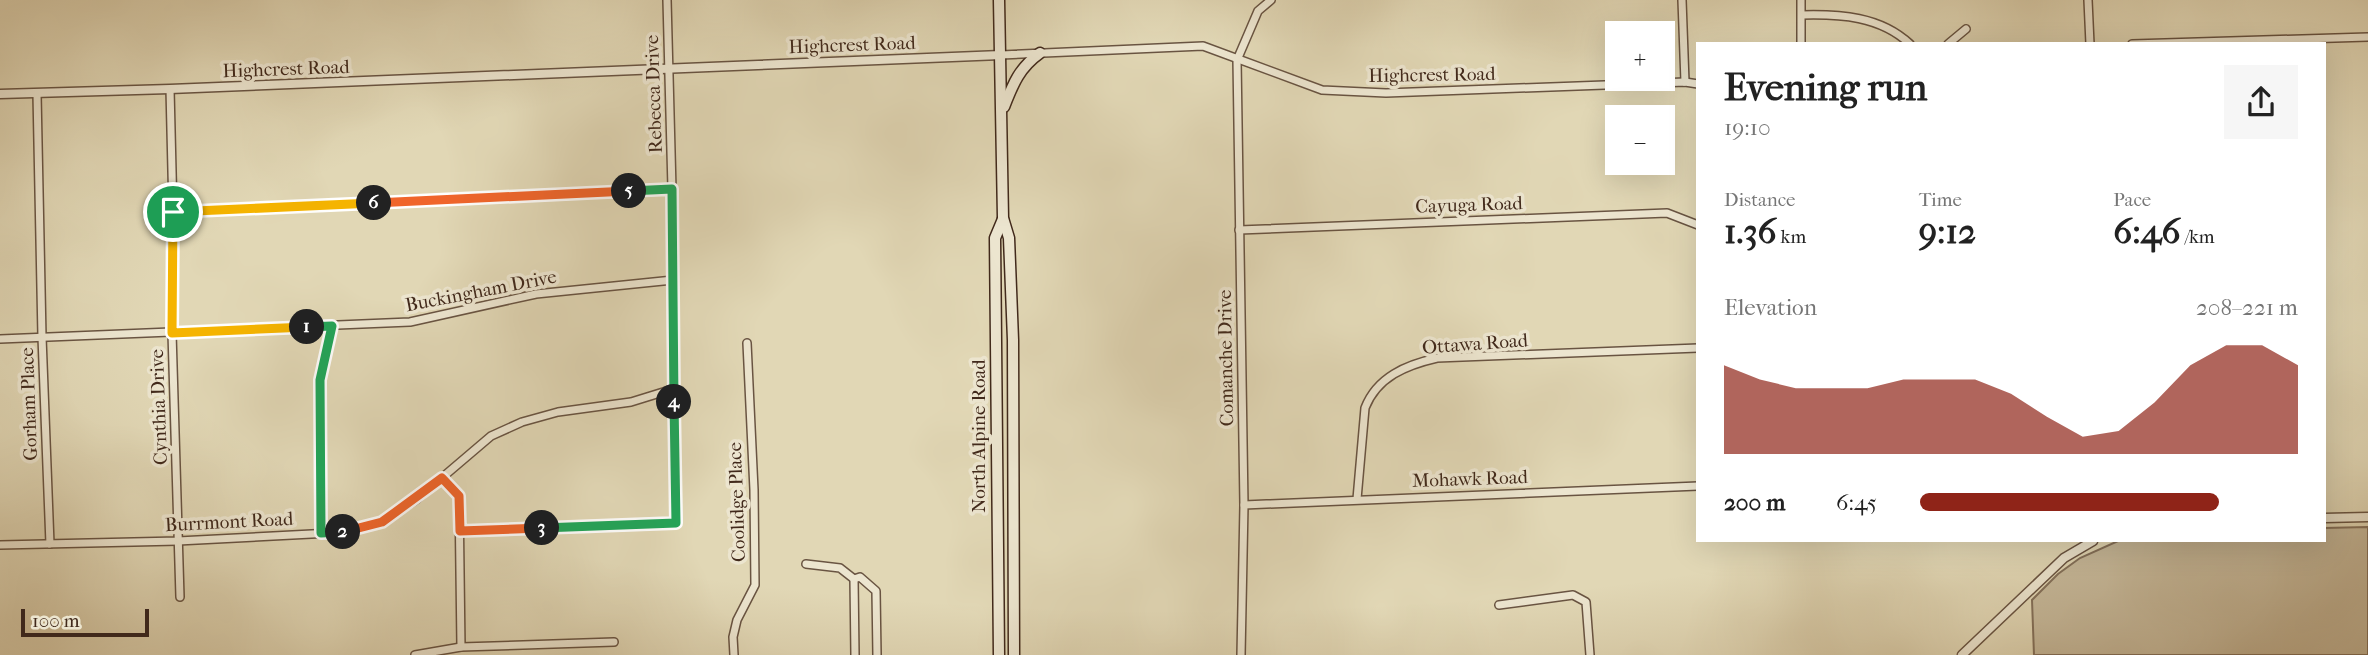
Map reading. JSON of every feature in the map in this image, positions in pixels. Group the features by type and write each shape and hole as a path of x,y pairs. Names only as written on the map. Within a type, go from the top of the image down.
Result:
{"main road":[{"name":"North Alpine Road","path":"999,0 1003,218 1009,239 1013,340 1014,655"},
{"path":"1002,114 1014,81 1026,63 1040,53"},
{"name":"North Alpine Road","path":"999,655 995,238 1003,218"}],"street":[{"name":"Rebecca Drive","path":"460,531 676,523 667,0"},
{"path":"1237,60 1258,10 1271,0"},
{"path":"1682,0 1685,82"},
{"path":"1801,0 1801,42"},
{"path":"2088,0 2090,42"},
{"path":"1801,15 1837,14 1873,21 1908,42"},
{"path":"1950,42 1966,29"},
{"path":"2249,42 2368,37"},
{"name":"Highcrest Road","path":"0,93 170,89 1203,46 1322,90 1386,93 1696,84"},
{"name":"Comanche Drive","path":"1237,60 1244,505 1241,655"},
{"name":"Cynthia Drive","path":"170,89 172,333 180,597"},
{"name":"Gorham Place","path":"37,94 50,544"},
{"path":"173,212 672,189"},
{"name":"Cayuga Road","path":"1239,230 1667,213 1696,224"},
{"name":"Buckingham Drive","path":"0,339 410,322 536,294 673,280"},
{"path":"321,533 320,380 332,326"},
{"name":"Coolidge Place","path":"734,655 733,637 737,620 755,585 754,489 747,343"},
{"name":"Ottawa Road","path":"1357,499 1365,408 1369,397 1383,380 1405,368 1437,358 1696,348"},
{"name":"Burrmont Road","path":"0,545 178,541 351,532 382,522 442,478 491,436 522,422 558,412 631,402 673,389"},
{"path":"442,478 459,496 461,647"},
{"name":"Mohawk Road","path":"1244,505 1696,486"},
{"path":"2326,518 2368,517"},
{"path":"1962,655 2064,558 2091,542"},
{"path":"806,564 840,568 854,579 860,578 876,591 877,655"},
{"path":"854,579 855,655"},
{"path":"1499,605 1573,595 1586,602 1590,655"},
{"path":"415,655 461,647 614,642"}],"shaded area":[{"path":"2368,527 2368,655 2034,655 2032,600 2058,574 2080,558 2116,542 2326,542 2326,528"}],"route":[{"path":"672,189 676,523 460,531 459,496 442,478 417,499 382,522 351,532 321,533 320,380 332,326 172,333 173,212 672,189"}]}
